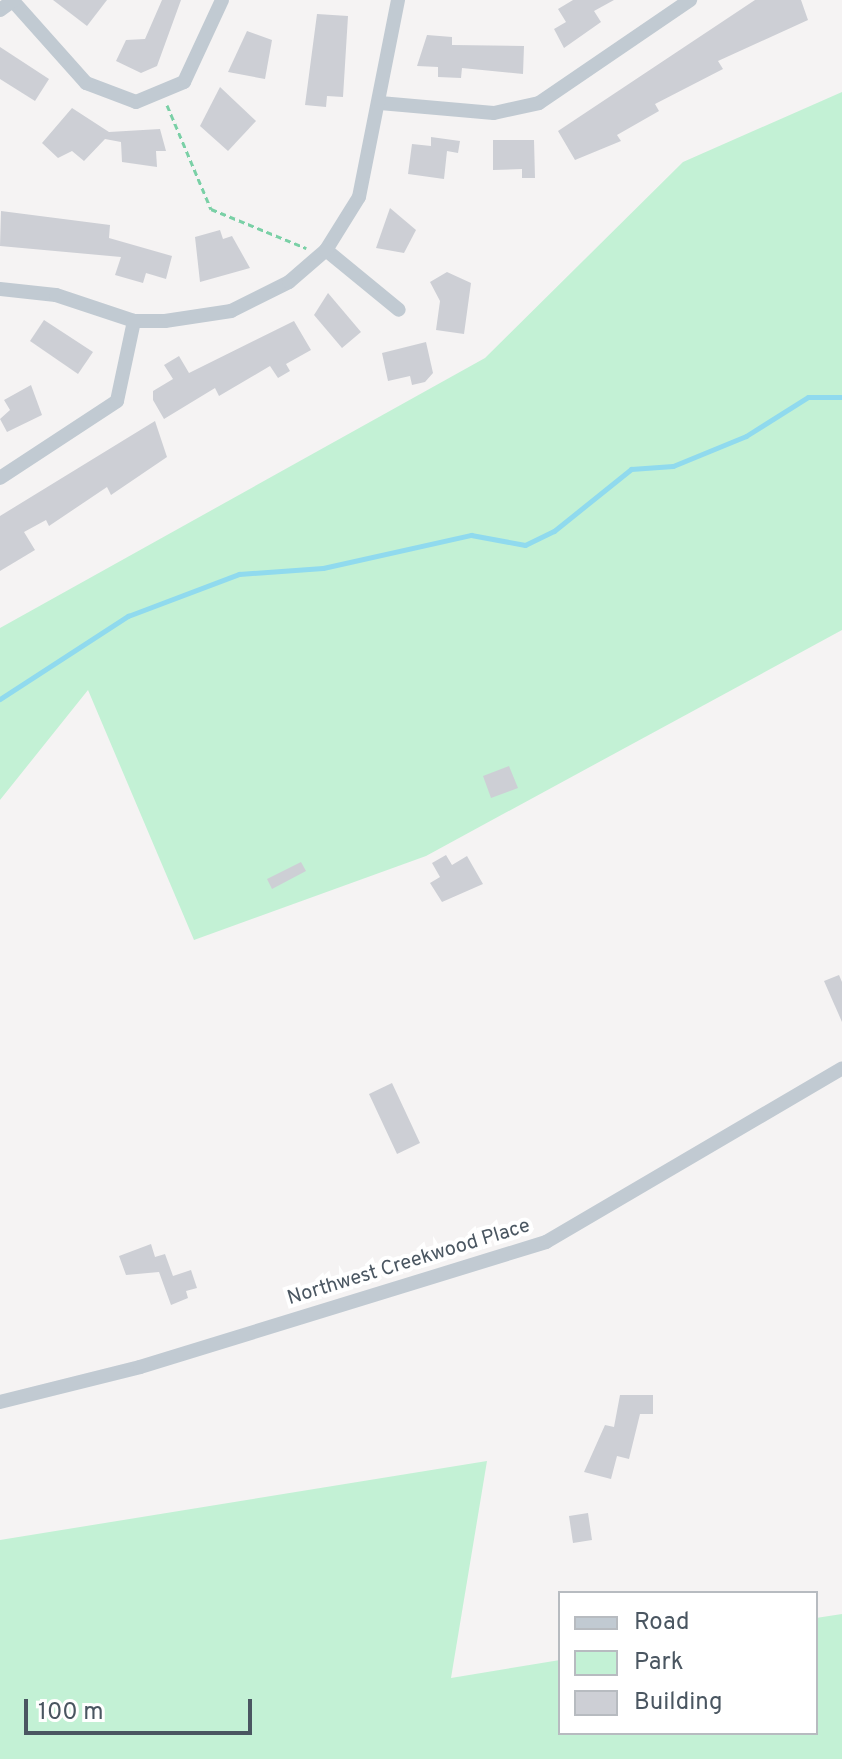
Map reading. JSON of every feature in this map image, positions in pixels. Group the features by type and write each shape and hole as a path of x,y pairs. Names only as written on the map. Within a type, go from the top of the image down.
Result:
{"street":[{"path":"0,10 14,0 97,91 136,102 163,96 192,72 222,0"},
{"path":"0,289 56,295 134,321 231,311 274,292 323,253 359,197 380,103 384,44 398,0"},
{"path":"380,103 494,113 539,103 690,0"},
{"path":"323,253 399,310"},
{"path":"0,478 117,401 134,321"},
{"name":"Northwest Creekwood Place","path":"0,1402 140,1367 546,1242 842,1068"}],"path":[{"path":"163,96 211,209 323,253"}],"green space":[{"path":"842,92 842,630 426,856 194,940 88,690 0,800 0,628 485,358 683,162"},
{"path":"487,1461 451,1678 558,1660 558,1735 818,1735 818,1618 842,1614 842,1759 0,1759 0,1540"}],"building":[{"path":"53,0 107,0 87,26"},
{"path":"162,0 181,0 157,66 141,73 116,61 126,40 145,39"},
{"path":"573,0 614,0 594,11 601,22 564,48 554,29 566,22 558,9"},
{"path":"755,0 801,0 808,20 718,61 723,69 655,104 659,111 617,135 621,141 575,160 558,131"},
{"path":"317,14 348,16 343,97 327,96 326,107 305,105"},
{"path":"247,31 272,40 265,79 228,72"},
{"path":"427,35 452,37 452,45 524,46 523,74 462,68 461,78 438,77 438,67 417,66"},
{"path":"0,47 49,79 35,101 0,79"},
{"path":"220,87 256,121 228,151 200,126"},
{"path":"72,108 109,132 160,129 166,151 156,151 157,167 122,162 121,142 105,139 84,161 72,151 58,158 42,143"},
{"path":"431,137 460,141 458,153 447,151 444,179 408,174 412,144 431,146"},
{"path":"493,140 534,140 535,178 522,178 522,169 493,170"},
{"path":"390,208 416,230 404,253 376,248"},
{"path":"1,211 110,225 109,238 172,256 166,279 146,273 143,283 115,275 121,257 0,246"},
{"path":"220,230 223,239 232,236 250,268 200,282 195,237"},
{"path":"447,272 471,283 464,334 436,330 440,301 430,282"},
{"path":"328,293 361,332 342,348 314,315"},
{"path":"44,320 93,352 78,374 30,341"},
{"path":"294,321 311,350 286,364 290,371 278,378 270,366 219,396 215,388 164,419 153,400 153,391 173,379 164,365 179,356 189,373"},
{"path":"426,342 433,373 425,382 412,385 410,376 388,381 382,353"},
{"path":"31,385 42,415 7,432 0,419 10,410 4,400"},
{"path":"155,421 167,457 111,495 107,487 49,526 46,520 24,532 35,550 0,571 0,516"},
{"path":"509,766 518,788 491,798 483,776"},
{"path":"446,855 452,865 467,856 483,884 442,902 430,883 440,877 432,863"},
{"path":"301,862 306,871 272,889 267,879"},
{"path":"839,975 842,982 842,1022 824,981"},
{"path":"392,1083 420,1143 397,1154 369,1094"},
{"path":"151,1244 155,1257 165,1254 173,1276 191,1270 197,1288 186,1291 188,1298 171,1305 159,1272 126,1275 119,1256"},
{"path":"620,1395 653,1395 653,1414 640,1414 629,1459 617,1456 611,1479 584,1472 605,1425 614,1427"},
{"path":"588,1513 592,1540 573,1543 569,1516"}],"waterway":[{"path":"0,699 128,616 239,574 323,568 471,535 525,545 554,531 631,469 673,466 746,436 808,397 842,397"}]}
